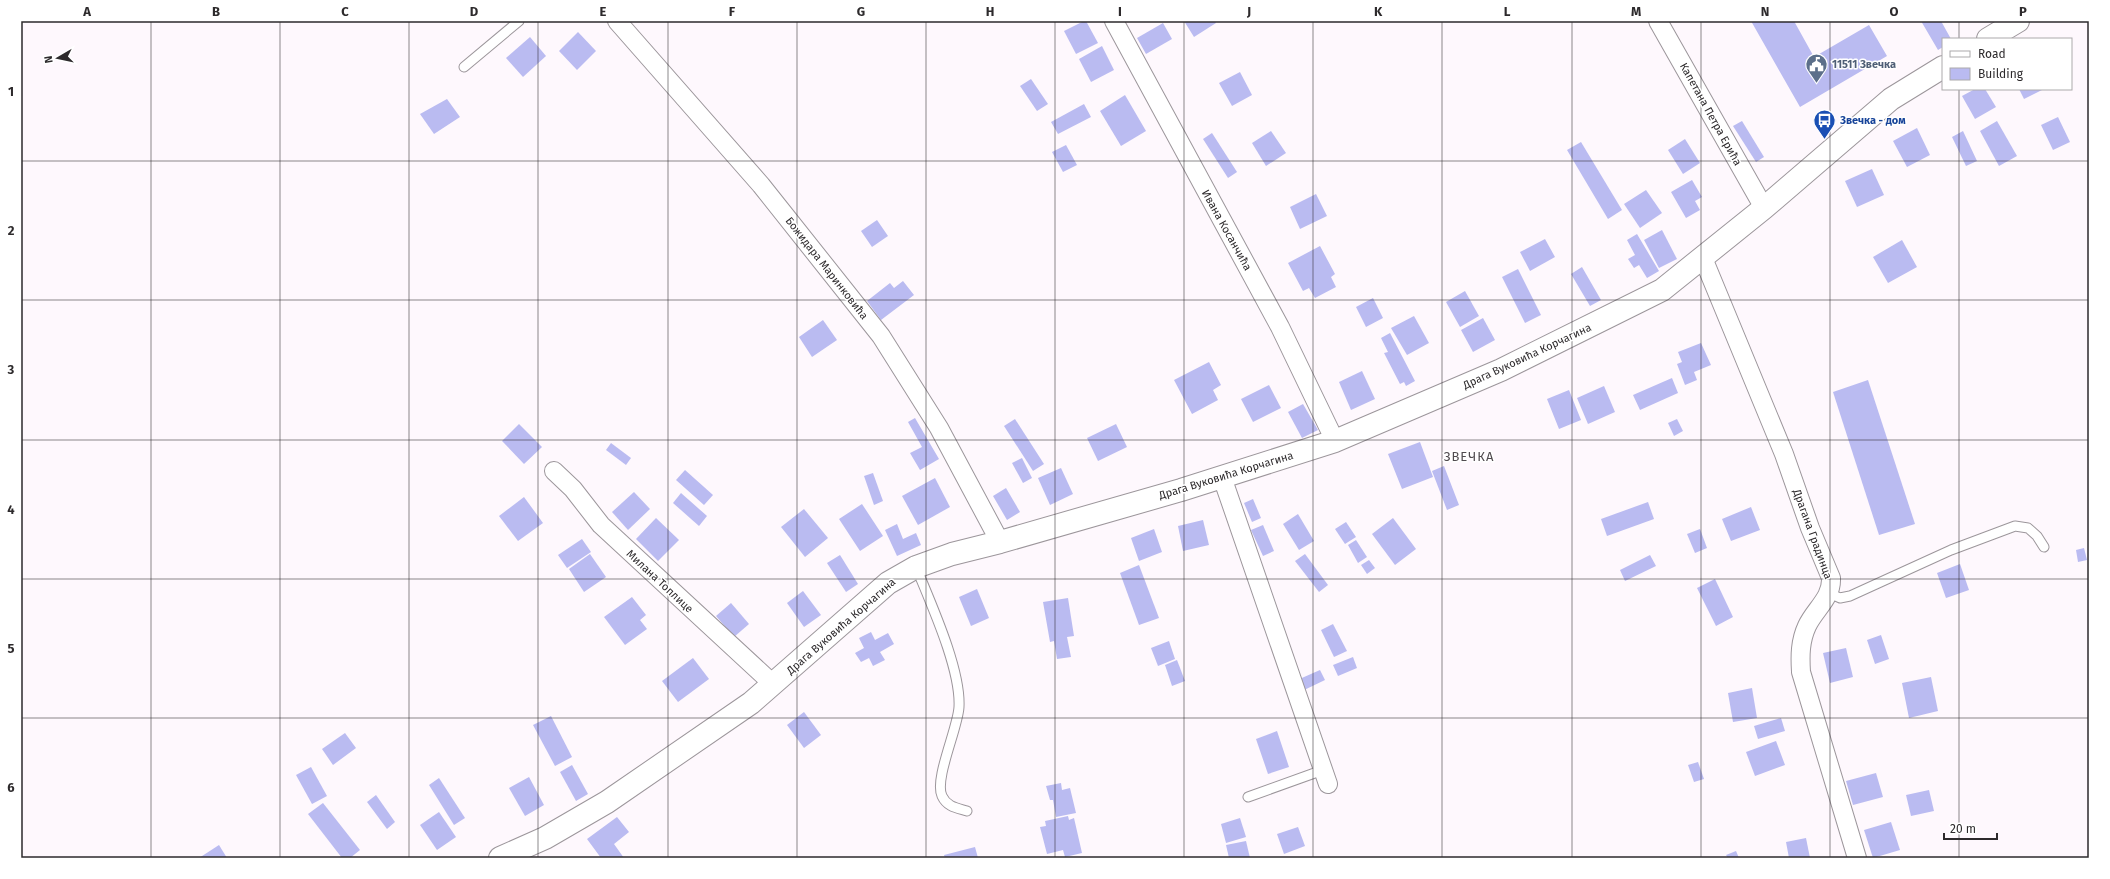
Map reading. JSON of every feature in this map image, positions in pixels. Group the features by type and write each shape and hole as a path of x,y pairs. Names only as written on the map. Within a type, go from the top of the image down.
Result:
{"street":[{"name":"Божидара Маринковића","path":"617,21 762,185 881,336 939,428 1000,542"},
{"name":"Ивана Косанчића","path":"1114,21 1280,327 1335,441"},
{"name":"Капетана Петра Ерића","path":"1658,21 1764,208"},
{"path":"1990,38 2018,21"},
{"name":"Драга Вуковића Корчагина","path":"500,858 545,838 607,802 751,703 888,583 916,567 952,554 1000,542 1222,477 1335,441 1522,360 1662,290 1764,208 1891,98 1942,68"},
{"name":"Драгана Градинца","path":"1703,258 1784,454 1810,528 1830,578 1831,586 1829,593 1807,626 1800,650 1801,672 1857,858"},
{"name":"Милана Топлице","path":"554,471 573,490 601,525 773,684"},
{"path":"1222,477 1325,777"}],"lane":[{"path":"464,67 519,21"},
{"path":"1829,593 1840,598 1850,596 1951,550 2015,526 2028,528 2037,536 2044,547"},
{"path":"916,567 938,620 956,679 959,707 942,772 942,796 949,806 967,811"},
{"path":"1248,797 1325,777"}],"building":[{"path":"1086,21 1098,43 1076,54 1064,31"},
{"path":"1184,21 1215,21 1216,23 1194,37"},
{"path":"1751,21 1794,21 1814,57 1869,25 1887,56 1800,107"},
{"path":"1921,21 1941,21 1950,38 1942,38 1942,48 1938,50"},
{"path":"1163,23 1172,39 1146,54 1137,38"},
{"path":"578,32 596,51 577,70 559,51"},
{"path":"530,37 546,56 523,77 506,58"},
{"path":"1102,46 1114,70 1091,82 1079,59"},
{"path":"1240,72 1252,95 1232,106 1219,83"},
{"path":"1031,79 1048,104 1037,111 1020,86"},
{"path":"1973,90 1986,90 1996,107 1975,119 1962,96"},
{"path":"2020,90 2042,90 2024,99"},
{"path":"1125,95 1146,131 1121,146 1100,111"},
{"path":"447,99 460,117 434,134 420,114"},
{"path":"1084,104 1091,117 1058,134 1051,122"},
{"path":"2058,117 2070,142 2053,150 2041,125"},
{"path":"1742,121 1764,157 1756,162 1733,126"},
{"path":"1997,121 2017,156 1999,166 1980,131"},
{"path":"1917,128 1930,155 1907,167 1893,141"},
{"path":"1271,131 1286,153 1266,166 1252,143"},
{"path":"1963,131 1977,161 1966,166 1952,137"},
{"path":"1212,133 1237,172 1228,178 1203,139"},
{"path":"1685,139 1700,163 1683,174 1668,150"},
{"path":"1581,142 1622,210 1608,219 1567,150"},
{"path":"1066,145 1077,165 1063,172 1052,152"},
{"path":"1872,169 1884,195 1857,207 1845,181"},
{"path":"1692,180 1702,197 1695,201 1700,210 1686,218 1671,192"},
{"path":"1646,190 1662,213 1640,228 1624,204"},
{"path":"1316,194 1327,216 1300,229 1290,207"},
{"path":"877,220 888,236 872,247 861,231"},
{"path":"1662,230 1677,259 1659,268 1644,240"},
{"path":"1637,234 1659,271 1647,278 1639,265 1634,268 1628,259 1635,255 1627,240"},
{"path":"1545,239 1555,257 1530,271 1520,252"},
{"path":"1902,240 1917,267 1888,283 1873,257"},
{"path":"1320,246 1335,274 1331,277 1336,287 1315,298 1309,288 1303,291 1288,263"},
{"path":"1582,267 1601,300 1590,306 1571,274"},
{"path":"1518,269 1541,315 1525,323 1502,277"},
{"path":"903,281 914,295 881,320 867,301 890,283 894,288"},
{"path":"1465,291 1479,316 1460,327 1446,302"},
{"path":"1373,298 1383,318 1366,327 1356,307"},
{"path":"1414,316 1429,343 1407,355 1391,328"},
{"path":"1483,318 1495,340 1473,352 1461,330"},
{"path":"823,320 837,340 812,357 799,337"},
{"path":"1390,333 1415,381 1406,386 1404,382 1400,384 1384,353 1388,352 1381,338"},
{"path":"1701,343 1711,365 1694,372 1697,380 1685,385 1677,364 1682,362 1678,352"},
{"path":"1209,362 1221,385 1213,390 1218,400 1192,414 1174,380"},
{"path":"1362,371 1375,399 1351,410 1339,382"},
{"path":"1672,378 1678,393 1640,410 1633,395"},
{"path":"1868,380 1915,524 1879,535 1833,392"},
{"path":"1269,385 1281,408 1253,422 1241,399"},
{"path":"1604,386 1615,412 1588,424 1577,398"},
{"path":"1569,390 1581,420 1559,429 1547,399"},
{"path":"1303,404 1318,430 1302,438 1288,412"},
{"path":"915,418 939,459 920,470 910,453 922,447 908,422"},
{"path":"1015,419 1044,464 1033,471 1004,426"},
{"path":"1677,419 1683,431 1674,436 1668,423"},
{"path":"519,424 542,447 524,464 502,441"},
{"path":"1116,424 1127,447 1098,461 1087,438"},
{"path":"1420,442 1433,477 1402,489 1388,454"},
{"path":"611,443 631,458 626,465 606,450"},
{"path":"1022,458 1032,478 1023,483 1012,463"},
{"path":"1444,466 1459,505 1447,510 1432,471"},
{"path":"1061,468 1073,494 1050,505 1038,478"},
{"path":"685,470 713,495 704,505 676,480"},
{"path":"873,473 883,501 874,505 864,476"},
{"path":"935,478 950,507 918,525 902,496"},
{"path":"1006,488 1020,512 1007,520 993,496"},
{"path":"634,492 650,509 628,530 612,512"},
{"path":"681,493 707,516 699,526 673,503"},
{"path":"524,497 543,523 518,541 499,516"},
{"path":"1253,499 1261,518 1252,522 1244,503"},
{"path":"1648,502 1654,519 1607,536 1601,519"},
{"path":"862,504 883,536 860,551 839,519"},
{"path":"1751,507 1760,530 1731,541 1722,519"},
{"path":"804,509 828,538 805,557 781,527"},
{"path":"1298,514 1314,541 1299,550 1283,524"},
{"path":"656,518 679,540 658,561 636,539"},
{"path":"1393,518 1416,549 1395,565 1372,534"},
{"path":"1203,520 1209,545 1183,551 1178,526"},
{"path":"1346,522 1356,537 1345,544 1335,529"},
{"path":"897,524 903,539 916,533 921,545 897,556 885,530"},
{"path":"1263,525 1274,551 1263,556 1251,530"},
{"path":"1154,529 1162,552 1139,561 1131,538"},
{"path":"1700,529 1707,548 1695,553 1687,534"},
{"path":"582,539 591,552 567,568 558,555"},
{"path":"1356,540 1367,557 1358,563 1348,545"},
{"path":"2084,548 2087,560 2078,562 2076,550"},
{"path":"590,554 606,577 584,592 569,569"},
{"path":"1305,554 1328,585 1319,592 1295,561"},
{"path":"840,555 858,584 846,592 827,563"},
{"path":"1650,555 1656,566 1625,581 1620,570"},
{"path":"1369,560 1375,568 1367,574 1361,565"},
{"path":"1960,564 1969,590 1946,598 1937,573"},
{"path":"1139,565 1159,618 1139,625 1120,573"},
{"path":"1715,579 1733,617 1716,626 1697,588"},
{"path":"977,589 989,618 971,626 959,597"},
{"path":"803,591 821,615 804,627 787,603"},
{"path":"632,597 646,615 640,620 647,629 625,645 604,617"},
{"path":"1068,598 1074,636 1067,637 1071,657 1057,659 1054,641 1050,642 1043,602"},
{"path":"731,603 749,624 734,637 716,616"},
{"path":"1333,624 1347,651 1334,657 1321,630"},
{"path":"871,632 875,640 888,633 894,644 880,652 885,660 873,666 869,658 861,662 855,653 864,648 859,638"},
{"path":"1881,635 1889,659 1875,664 1867,640"},
{"path":"1169,641 1175,659 1158,666 1151,648"},
{"path":"1846,648 1853,677 1830,683 1823,653"},
{"path":"1353,657 1357,668 1338,676 1333,665"},
{"path":"693,658 709,679 678,702 662,681"},
{"path":"1177,660 1185,681 1172,686 1165,665"},
{"path":"1320,670 1325,680 1300,692 1295,681"},
{"path":"1931,677 1938,711 1909,718 1902,683"},
{"path":"1752,688 1757,718 1733,722 1728,693"},
{"path":"804,712 821,735 804,748 787,725"},
{"path":"551,716 572,757 555,766 533,725"},
{"path":"1781,718 1785,731 1758,739 1754,726"},
{"path":"1277,731 1289,767 1268,774 1256,739"},
{"path":"345,733 356,748 333,765 322,749"},
{"path":"1776,741 1785,765 1755,776 1746,752"},
{"path":"1698,762 1704,779 1694,782 1688,765"},
{"path":"572,765 588,794 576,801 560,772"},
{"path":"311,767 327,796 312,804 296,775"},
{"path":"1876,773 1883,797 1853,805 1846,781"},
{"path":"529,777 544,805 525,816 509,788"},
{"path":"439,778 465,818 454,825 429,785"},
{"path":"1061,783 1062,790 1070,788 1076,813 1056,817 1053,800 1050,800 1046,786"},
{"path":"1929,790 1934,811 1911,816 1906,795"},
{"path":"376,795 395,822 387,829 367,802"},
{"path":"323,803 360,850 350,858 342,858 308,814"},
{"path":"439,812 456,837 437,850 420,825"},
{"path":"1068,816 1069,820 1074,818 1082,853 1065,857 1063,850 1047,854 1040,827 1046,826 1045,821"},
{"path":"617,817 629,832 614,844 624,858 601,858 587,839"},
{"path":"1240,818 1246,837 1226,843 1221,824"},
{"path":"1891,822 1900,850 1873,858 1864,830"},
{"path":"1298,827 1305,846 1284,854 1277,834"},
{"path":"1806,838 1810,858 1789,858 1786,842"},
{"path":"1246,841 1250,858 1229,858 1226,845"},
{"path":"219,845 227,858 199,858"},
{"path":"975,847 978,858 945,858 944,855"},
{"path":"1736,851 1739,858 1728,858 1726,855"}],"place":[{"name":"11511 Звечка","path":"1816,84"},
{"name":"Звечка - дом","path":"1824,140"}],"district":[{"name":"ЗВЕЧКА","path":"1469,456"}]}
